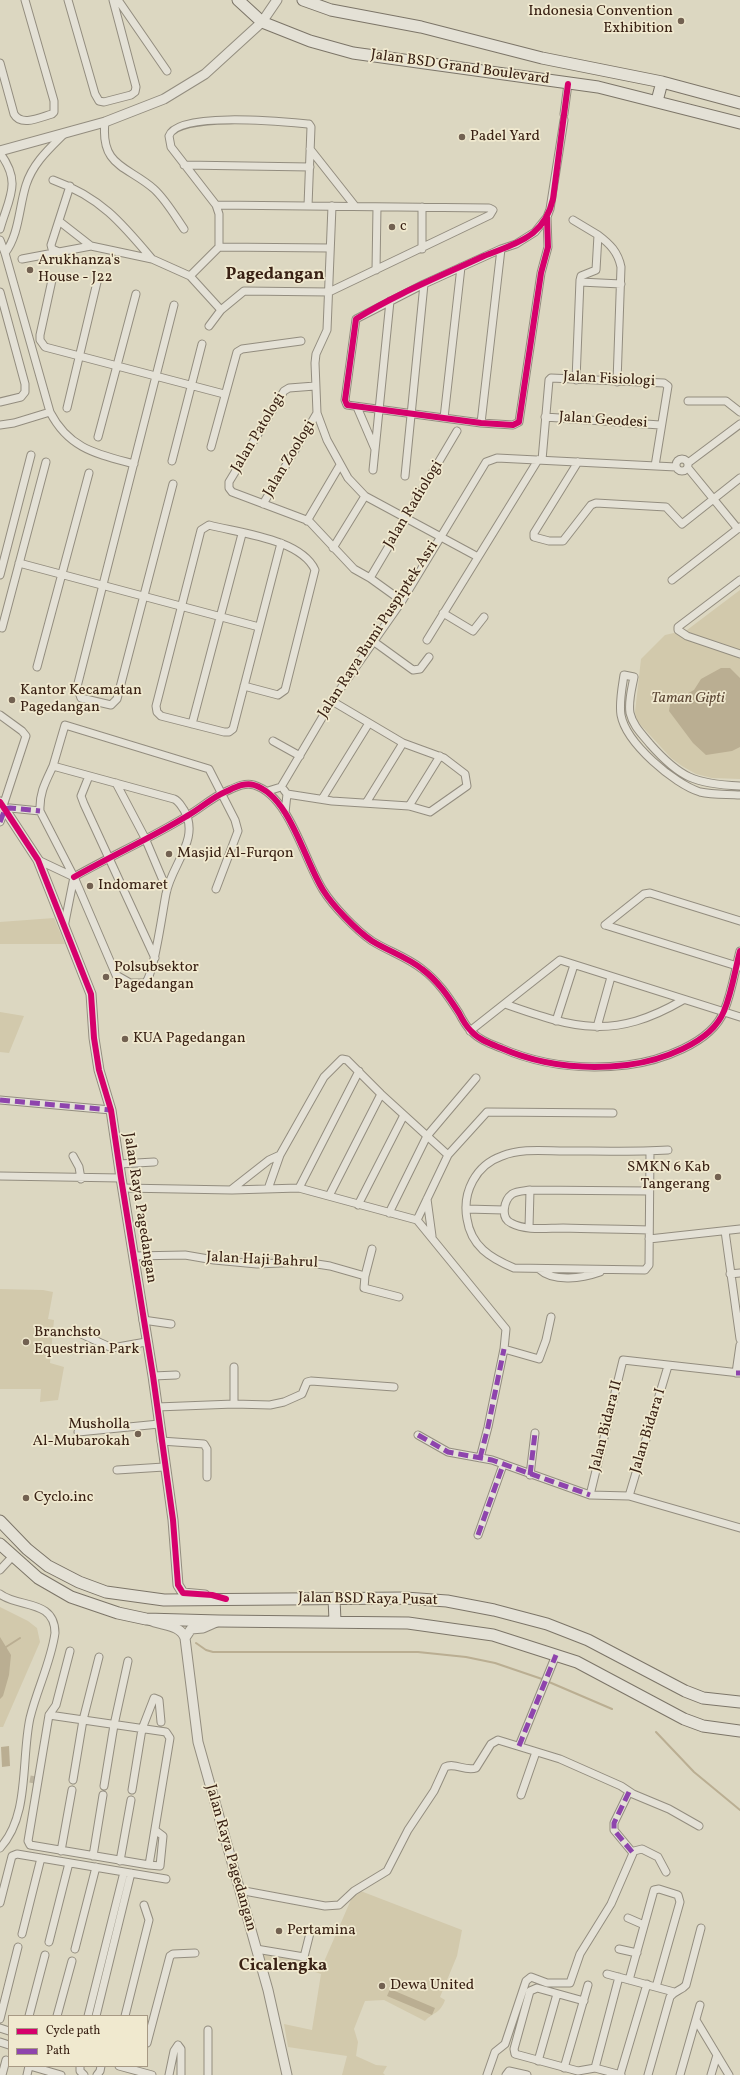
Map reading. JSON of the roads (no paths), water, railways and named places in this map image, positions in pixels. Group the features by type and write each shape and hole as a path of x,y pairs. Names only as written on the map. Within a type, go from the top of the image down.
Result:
{"main road":[{"name":"Jalan BSD Grand Boulevard","path":"238,0 262,22 310,41 353,52 568,84 598,87 740,123"},
{"name":"Jalan BSD Grand Boulevard","path":"303,0 331,10 421,27 542,58 662,82 740,103"},
{"path":"656,101 662,82"},
{"name":"Jalan BSD Raya Pusat","path":"0,1521 27,1549 48,1566 99,1590 143,1599 164,1600 405,1598 447,1601 502,1612 547,1624 588,1640 685,1691 703,1698 740,1702"},
{"name":"Jalan BSD Raya Pusat","path":"0,1544 12,1557 38,1578 71,1597 92,1605 146,1619 408,1623 493,1635 577,1662 684,1719 703,1726 740,1731"},
{"path":"92,1605 99,1590"},
{"path":"334,1598 335,1622"}],"street":[{"path":"0,63 14,114 18,119 25,121 54,112 54,101 25,0"},
{"path":"68,0 95,94 99,101 104,102 131,95 135,92 136,87 113,0"},
{"path":"118,0 167,71"},
{"path":"0,229 14,182 8,164 0,152 105,122 164,99 205,74 262,22 277,0"},
{"path":"547,217 529,236 516,244 501,249 424,284 359,317 354,322 345,400 347,405 481,423 513,425 520,419 540,274 548,247 547,217 553,199 568,84"},
{"path":"190,276 219,247 219,214 216,205 171,147 169,136 175,128 192,122 275,121 309,124 311,127 308,206"},
{"path":"105,122 105,142 116,164 155,190 184,229"},
{"path":"6,254 14,234 26,184 34,165 66,133"},
{"path":"310,149 355,206"},
{"path":"184,165 310,167"},
{"path":"53,180 70,186 112,213 152,259"},
{"path":"14,182 26,184"},
{"path":"59,252 54,251 51,245 70,186"},
{"path":"209,326 221,310 244,291 330,292 490,215 493,210 489,208 216,205"},
{"path":"332,206 330,292 327,330 316,354 317,413 327,440 340,465 365,496 478,557"},
{"path":"376,270 377,206"},
{"path":"422,207 422,248"},
{"path":"573,220 598,235 611,246 619,258 621,284 617,382"},
{"path":"59,221 91,246"},
{"path":"576,380 580,282 582,276 596,270 598,235"},
{"path":"0,240 6,254 50,412 62,431 82,448 93,453 134,464"},
{"path":"22,259 91,246 152,259 190,276 221,310"},
{"path":"219,247 330,248"},
{"path":"481,423 501,249"},
{"path":"444,418 461,267"},
{"path":"67,408 98,278"},
{"path":"52,280 40,340 48,349 224,394"},
{"path":"580,282 621,284"},
{"path":"405,476 424,284"},
{"path":"0,292 1,302 25,384 25,392 21,397 0,402"},
{"path":"98,437 136,294"},
{"path":"373,470 390,301"},
{"path":"173,484 117,699 111,705 81,698 77,687 174,305"},
{"path":"211,447 224,394 237,352 242,349 301,341"},
{"path":"172,461 202,344"},
{"name":"Jalan Fisiologi","path":"540,460 549,380 554,378 667,384 654,466"},
{"name":"Jalan Patologi","path":"316,386 289,388 284,391 229,482 229,488 232,492 307,521 354,569 370,578 402,601"},
{"path":"688,401 724,400 733,405 740,412"},
{"path":"357,407 375,449"},
{"path":"0,425 14,423 50,412"},
{"name":"Jalan Zoologi","path":"263,504 317,413"},
{"name":"Jalan Geodesi","path":"545,417 660,425"},
{"path":"672,580 739,528 688,466 740,424"},
{"name":"Jalan Radiologi","path":"370,578 457,431"},
{"path":"0,575 2,560 31,455"},
{"name":"Jalan Raya Bumi Puspiptek Asri","path":"281,787 332,701 402,601 486,462 497,458 676,466 678,470 682,472 688,466"},
{"path":"427,640 540,460"},
{"path":"2,628 46,462"},
{"path":"578,462 534,533 534,537 538,539 563,541 576,528 591,505 596,503 666,507 681,524 740,478"},
{"path":"307,521 340,465"},
{"path":"37,667 89,473"},
{"path":"333,548 365,496"},
{"path":"244,686 278,695 285,690 315,570 297,550 281,543 209,525 202,528 156,706 157,712 161,716 192,724 229,732 233,729 259,627 281,543"},
{"path":"192,724 242,534"},
{"path":"19,563 259,627"},
{"path":"740,580 678,627 678,630 687,636 740,654"},
{"path":"443,613 473,631 484,617"},
{"path":"373,641 413,670 420,669 429,657"},
{"path":"740,786 703,783 677,772 666,763 634,724 629,706 634,677 624,676 620,705 621,716 625,728 661,770 700,792 740,795"},
{"path":"268,791 281,787 287,794 322,799 409,806 430,812 434,811 466,786 467,780 462,771 440,756 403,743 332,701"},
{"path":"0,715 22,731 26,736 3,806 0,822"},
{"path":"322,799 369,723"},
{"path":"53,766 177,800 187,816 190,834 167,890 155,958 150,977 145,982 130,983 116,975 74,877 40,811 42,788 53,766 63,727 69,726 205,766 209,769 235,820 238,831 216,889"},
{"path":"274,741 300,756"},
{"path":"366,803 403,743"},
{"path":"409,806 440,756"},
{"path":"89,776 81,796 155,958"},
{"path":"116,783 145,838 167,890"},
{"path":"74,877 187,816 222,793 247,784 254,785 268,791 285,813 297,832 308,863 324,892 364,935 416,964 428,974 444,990 470,1031 483,1040 519,1056 541,1062 576,1068 608,1067 639,1063 671,1054 695,1042 710,1030 724,1012 738,967 740,951"},
{"path":"285,813 287,794"},
{"path":"3,806 40,811"},
{"name":"Jalan Raya Pagedangan","path":"3,806 38,860 91,994 94,1038 99,1070 112,1110 146,1342 153,1376 160,1441 173,1520 178,1585"},
{"path":"38,860 74,877"},
{"path":"64,927 74,877"},
{"path":"738,967 605,925 644,894 652,893 740,920"},
{"path":"470,1031 560,960 740,1017"},
{"path":"556,1021 574,965"},
{"path":"597,1027 612,977"},
{"path":"505,1004 556,1021 597,1027 615,1026 640,1020 666,1010 683,1000"},
{"path":"268,1189 280,1155 330,1069 345,1059 448,1155"},
{"path":"299,1188 359,1071"},
{"path":"389,1213 427,1136 476,1078"},
{"path":"329,1196 381,1094"},
{"path":"0,1100 112,1110"},
{"path":"417,1220 448,1155 487,1112 613,1113"},
{"path":"358,1205 404,1115"},
{"path":"650,1151 648,1268 645,1270 605,1269 596,1273 575,1278 552,1276 539,1269 514,1268 495,1260 472,1238 468,1227 466,1195 474,1178 494,1159 513,1152 668,1150"},
{"path":"232,1190 269,1160 280,1155"},
{"path":"73,1156 80,1168 81,1179"},
{"path":"119,1164 154,1162"},
{"path":"0,1176 81,1179 121,1178"},
{"path":"123,1188 232,1190 299,1188 417,1220 432,1236 506,1329 504,1349 480,1458"},
{"path":"649,1191 530,1190 515,1192 511,1195 505,1202 504,1210 507,1221 529,1228 649,1230"},
{"path":"529,1228 530,1190"},
{"path":"427,1199 432,1236"},
{"path":"466,1209 504,1210"},
{"path":"649,1239 740,1229"},
{"path":"725,1231 740,1339"},
{"path":"372,1249 365,1276 364,1288 399,1298"},
{"name":"Jalan Haji Bahrul","path":"134,1256 185,1255 214,1260 257,1264 304,1262 330,1266 365,1276"},
{"path":"730,1274 740,1272"},
{"path":"504,1349 539,1360 546,1340 551,1317"},
{"path":"143,1320 171,1324"},
{"path":"78,1334 112,1348 146,1342"},
{"path":"668,1366 738,1373 740,1345"},
{"name":"Jalan Bidara II","path":"590,1495 622,1362 625,1359 668,1366"},
{"name":"Jalan Bidara I","path":"629,1496 668,1366"},
{"path":"234,1367 234,1404"},
{"path":"153,1376 176,1375"},
{"path":"157,1407 234,1404 270,1405 284,1402 302,1394 307,1382 311,1381 394,1387"},
{"path":"78,1432 158,1424"},
{"path":"530,1475 534,1432"},
{"path":"418,1436 448,1452 480,1458 590,1495 605,1494 629,1496 740,1528"},
{"path":"160,1441 204,1444 207,1449 207,1477"},
{"path":"117,1470 164,1466"},
{"path":"478,1535 503,1466"},
{"path":"0,1570 12,1557"},
{"path":"143,1599 174,1594 178,1585"},
{"path":"178,1585 183,1593 212,1595 226,1599"},
{"path":"0,1594 44,1610 55,1626 54,1641 31,1717 32,1780 28,1843 31,1847 160,1866 163,1836 155,1830"},
{"path":"146,1619 160,1625 179,1628 185,1638"},
{"path":"185,1638 187,1632 191,1629 203,1628 219,1621"},
{"name":"Jalan Raya Pagedangan","path":"185,1638 198,1742 256,1949 287,2075"},
{"path":"0,1848 10,1835 32,1780 49,1715 56,1705 70,1652"},
{"path":"519,1746 556,1655"},
{"path":"73,1780 83,1720 99,1657"},
{"path":"104,1786 114,1725 128,1661"},
{"path":"132,1790 142,1729 154,1698 159,1700 161,1722"},
{"path":"722,1701 740,1698"},
{"path":"49,1715 166,1732 170,1736 149,1865"},
{"path":"239,1890 330,1907 339,1905 354,1891 387,1871 408,1830 434,1791 445,1767 454,1766 466,1770 476,1768 496,1740 560,1759 621,1786 629,1792 699,1826"},
{"path":"521,1795 536,1752"},
{"path":"61,1851 72,1790"},
{"path":"629,1792 614,1823 614,1830 633,1853"},
{"path":"93,1856 103,1795"},
{"path":"120,1861 131,1800"},
{"path":"487,2075 495,2052 504,2044 526,1981 531,1977 547,1983 570,1983 580,1954 611,1904 633,1853 640,1848 652,1853 661,1861 666,1872"},
{"path":"0,1903 12,1856 18,1854 166,1879"},
{"path":"22,1934 41,1858"},
{"path":"49,1942 68,1863"},
{"path":"75,1949 96,1867"},
{"path":"88,2015 127,1872"},
{"path":"96,2015 127,1872"},
{"path":"629,1980 644,1925 656,1889 678,1895 680,1902 656,1987"},
{"path":"125,2015 149,1920 144,1905"},
{"path":"628,1918 644,1925"},
{"path":"648,2075 670,1997 674,1992 686,1985 701,1928"},
{"path":"256,1949 304,1957 310,1933"},
{"path":"0,2019 18,1947"},
{"path":"618,1949 636,1954"},
{"path":"148,2039 170,1956 173,1954 195,1953"},
{"path":"29,2015 45,1955"},
{"path":"57,2015 72,1961"},
{"path":"607,1974 674,1992"},
{"path":"595,2068 620,1977"},
{"path":"584,2001 537,1988 530,1991 514,2049 515,2054 578,2071 595,2068 621,2075 646,1984"},
{"path":"564,2068 588,1985"},
{"path":"538,2061 557,1994"},
{"path":"680,2075 700,2005"},
{"path":"696,2020 729,2075"},
{"path":"208,2030 208,2075"},
{"path":"169,2075 174,2051 178,2045 181,2049 181,2075"},
{"path":"711,2075 717,2055"},
{"path":"2,2075 5,2059"},
{"path":"33,2067 58,2075"},
{"path":"126,2067 141,2069 152,2075"},
{"path":"506,2075 509,2071 512,2071 527,2075"}],"waterway":[{"path":"6,1647 20,1638"},
{"path":"196,1643 206,1650 213,1652 418,1652 466,1657 495,1663 542,1679 612,1709"},
{"path":"656,1732 694,1772 740,1810"}],"tunnel":[{"path":"30,1779 35,1780"}],"place":[{"name":"Indonesia Convention Exhibition","path":"681,21"},
{"name":"Padel Yard","path":"462,137"},
{"name":"c","path":"392,227"},
{"name":"Arukhanza's House - J22","path":"30,270"},
{"name":"Kantor Kecamatan Pagedangan","path":"12,700"},
{"name":"Masjid Al-Furqon","path":"169,854"},
{"name":"Indomaret","path":"90,886"},
{"name":"Polsubsektor Pagedangan","path":"106,977"},
{"name":"KUA Pagedangan","path":"125,1039"},
{"name":"SMKN 6 Kab Tangerang","path":"718,1177"},
{"name":"Branchsto Equestrian Park","path":"26,1342"},
{"name":"Musholla Al-Mubarokah","path":"138,1434"},
{"name":"Cyclo.inc","path":"26,1498"},
{"name":"Pertamina","path":"279,1931"},
{"name":"Dewa United","path":"382,1986"}],"district":[{"name":"Pagedangan","path":"275,276"},
{"name":"Cicalengka","path":"283,1967"}],"park label":[{"name":"Taman Gipti","path":"688,699"}]}
